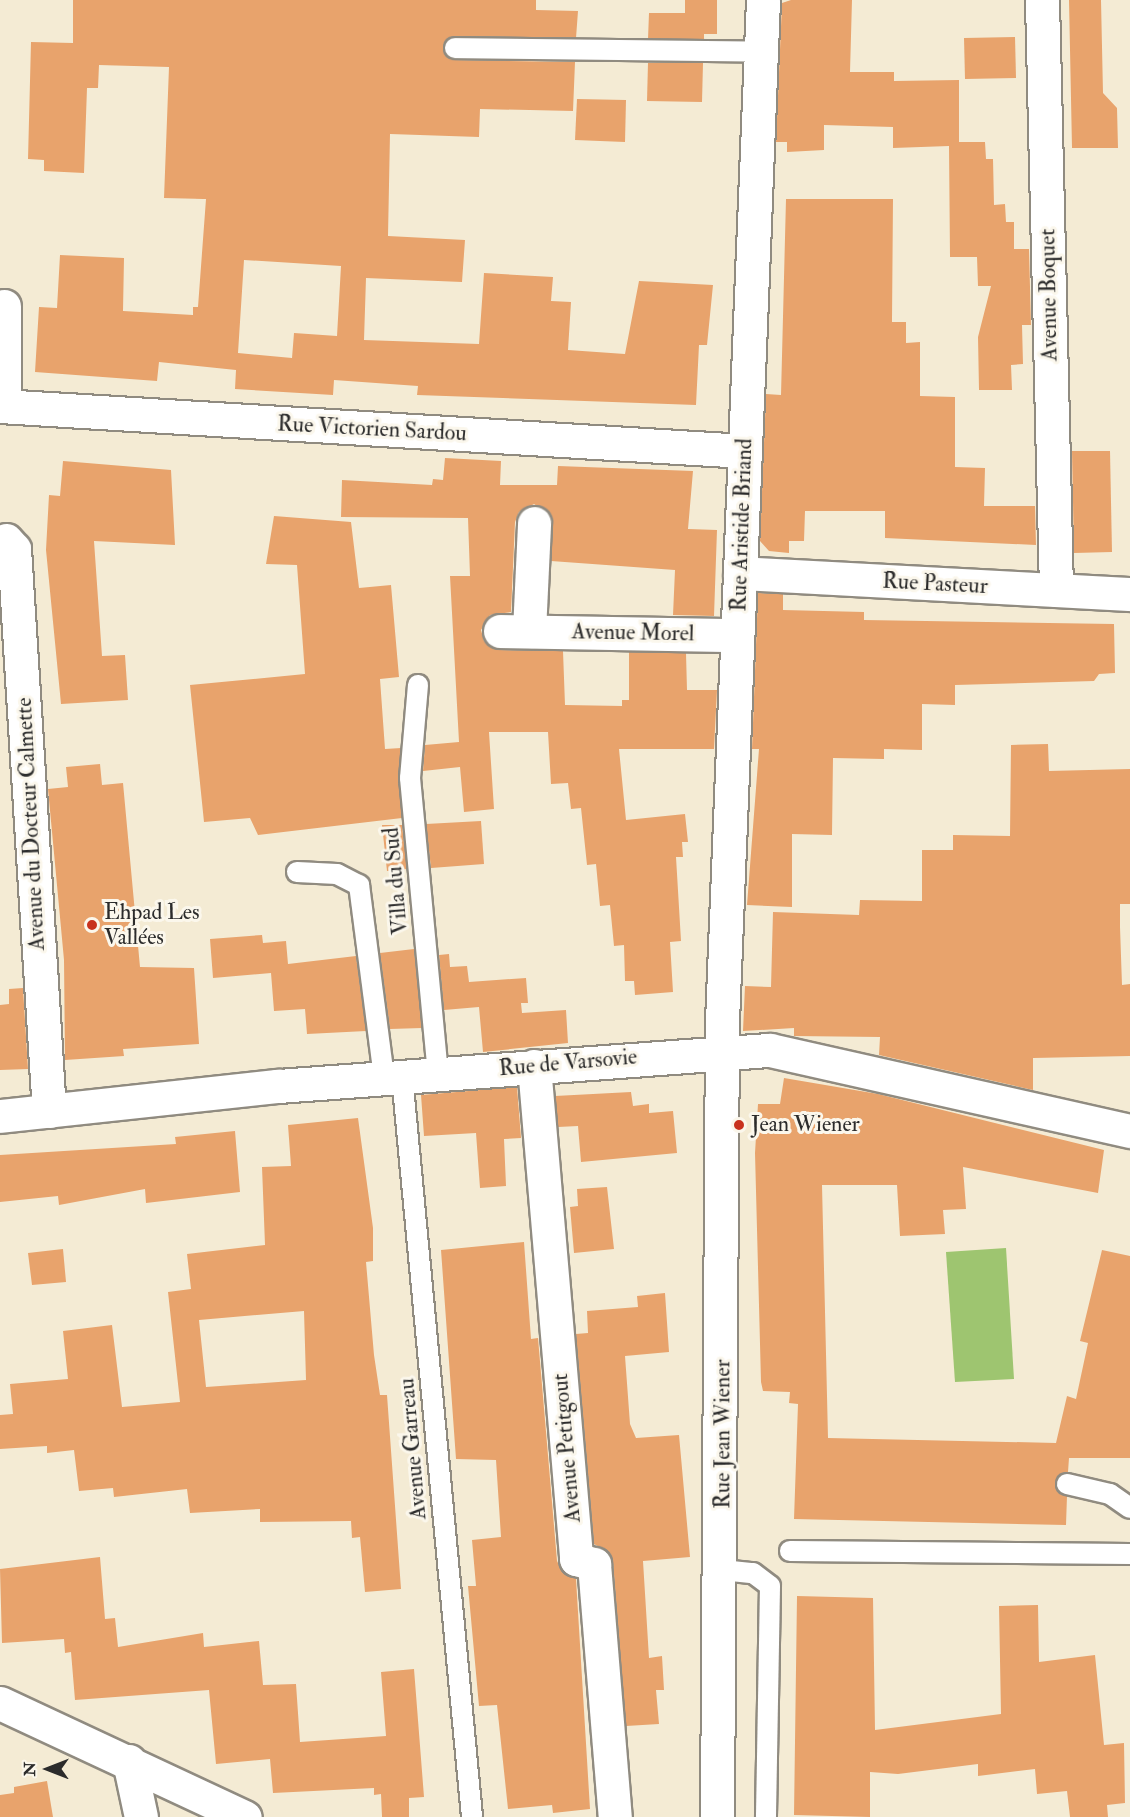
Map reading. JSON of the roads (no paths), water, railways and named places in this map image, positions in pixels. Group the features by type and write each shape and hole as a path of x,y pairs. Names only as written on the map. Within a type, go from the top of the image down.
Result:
{"street":[{"name":"Rue Aristide Briand","path":"721,1050 763,0"},
{"name":"Avenue Boquet","path":"1042,0 1056,590"},
{"path":"2,406 4,306"},
{"name":"Rue Victorien Sardou","path":"2,406 744,452"},
{"name":"Avenue Morel","path":"534,523 514,631 737,635"},
{"name":"Avenue du Docteur Calmette","path":"6,540 14,549 49,1111"},
{"name":"Rue Pasteur","path":"740,573 1130,594"},
{"name":"Rue de Varsovie","path":"0,1116 438,1073 721,1050 770,1050 1130,1131"},
{"name":"Rue Jean Wiener","path":"717,1817 722,1570 721,1050"},
{"name":"Avenue Petitgout","path":"534,1066 576,1559 594,1564 615,1817"},
{"path":"0,1703 129,1761 245,1817"},
{"path":"129,1761 141,1817"}],"lane":[{"path":"455,48 761,52"},
{"name":"Villa du Sud","path":"418,685 410,778 438,1073"},
{"name":"Avenue Garreau","path":"297,872 337,874 359,885 393,1077 472,1817"},
{"path":"1067,1484 1110,1494 1130,1508"},
{"path":"790,1551 1130,1554"},
{"path":"722,1570 753,1573 770,1586 766,1817"}],"place":[{"name":"Ehpad Les Vallées","path":"92,925"},
{"name":"Jean Wiener","path":"739,1125"}]}
